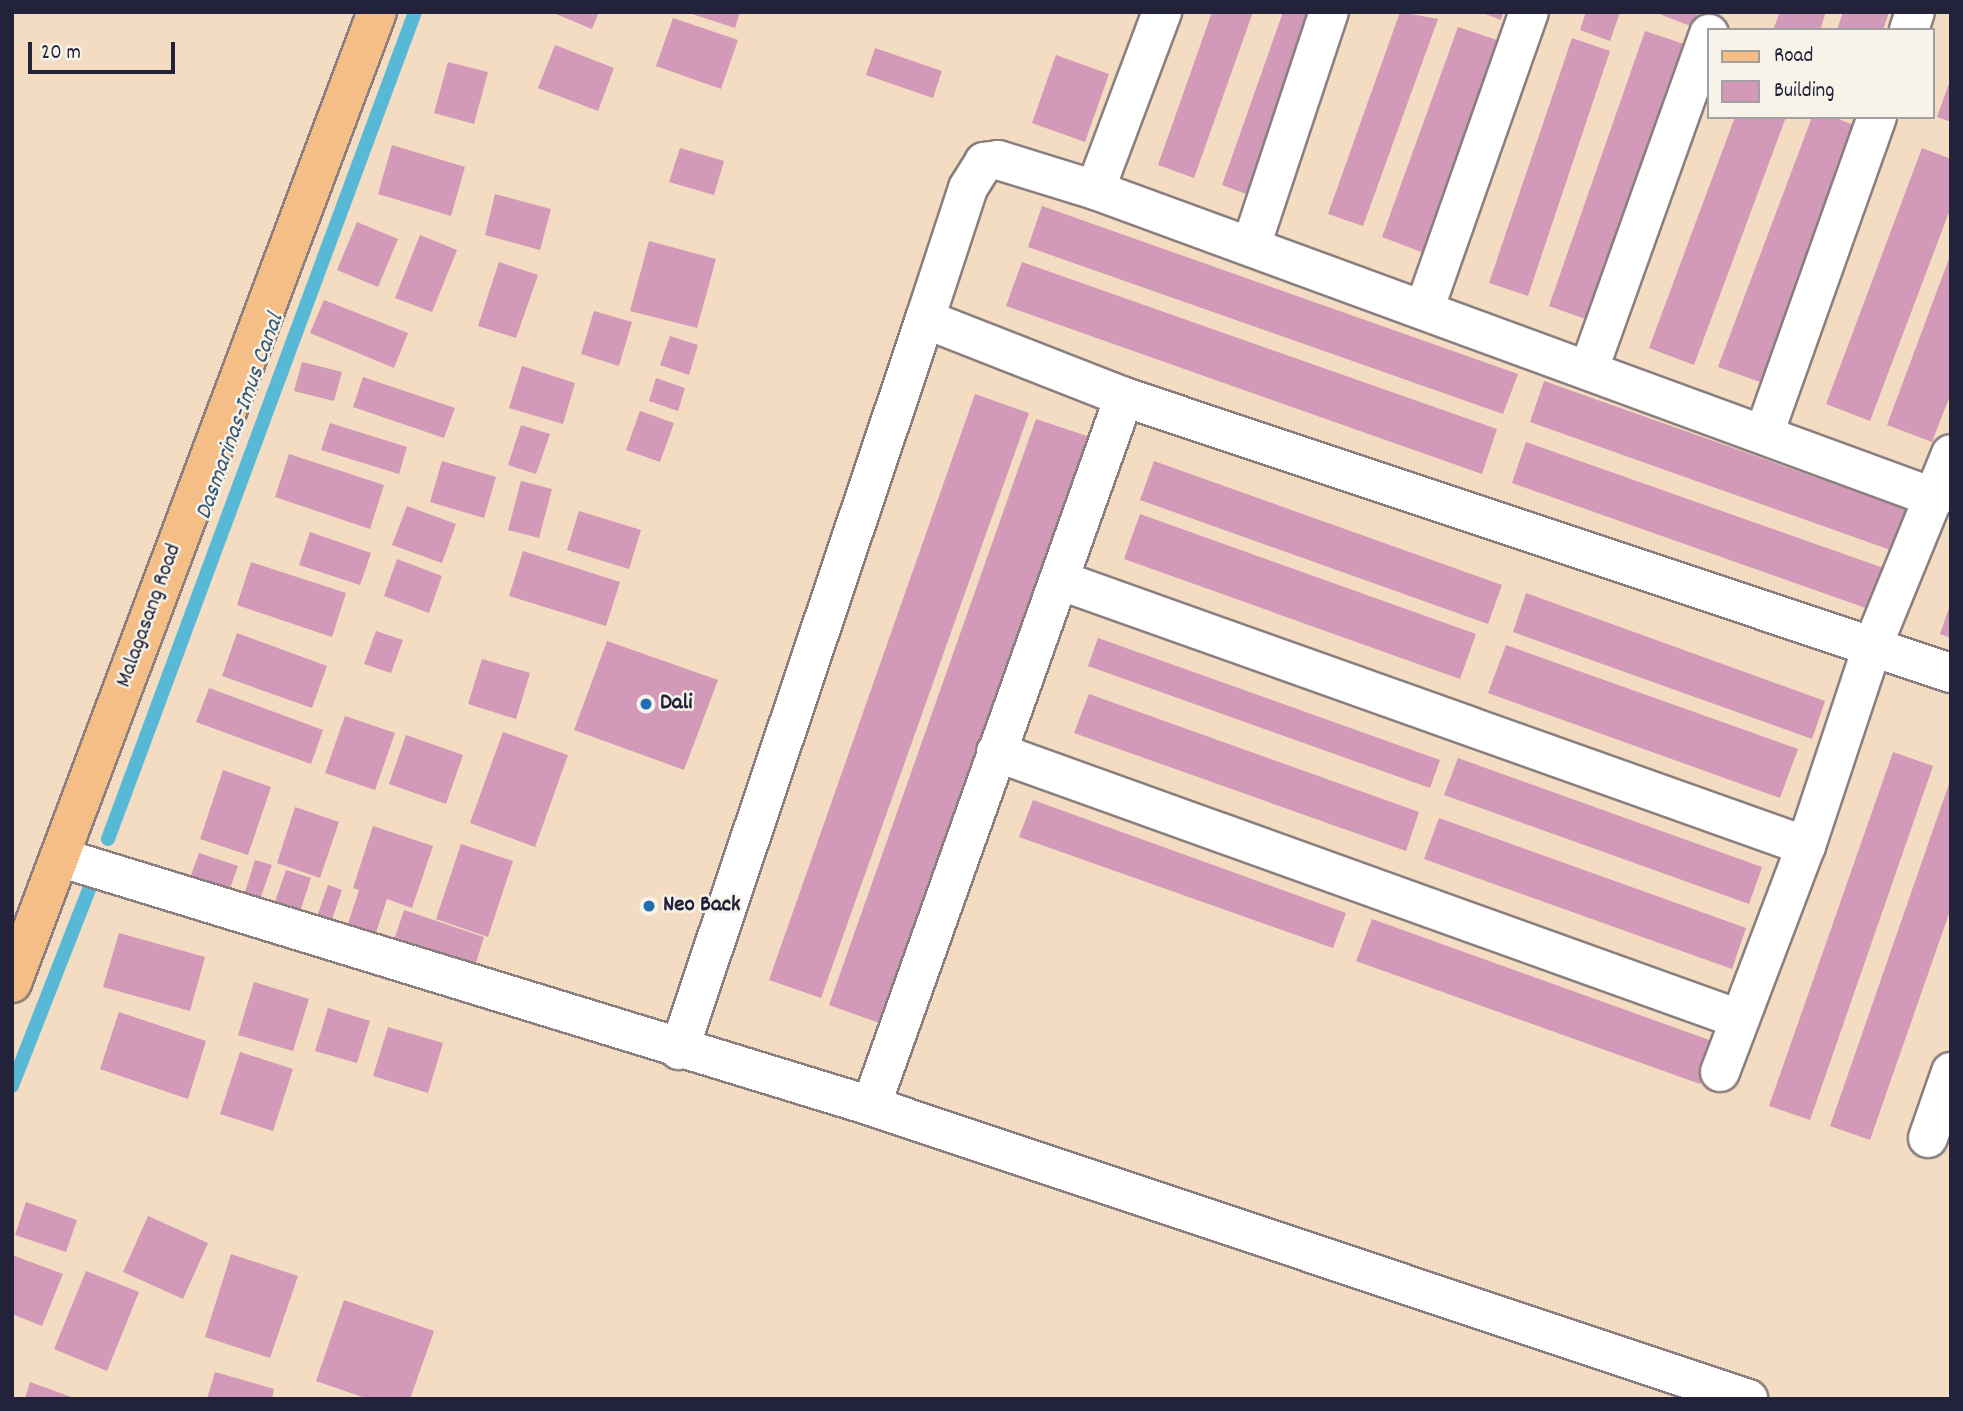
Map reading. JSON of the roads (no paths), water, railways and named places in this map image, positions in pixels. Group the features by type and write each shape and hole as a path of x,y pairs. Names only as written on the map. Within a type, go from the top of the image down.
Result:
{"main road":[{"name":"Malagasang Road","path":"12,983 62,858 377,12"}],"street":[{"path":"1095,190 1162,12"},
{"path":"1251,246 1329,12"},
{"path":"1424,310 1529,12"},
{"path":"1589,369 1708,38"},
{"path":"1764,434 1876,119"},
{"path":"679,1050 968,188 984,162 998,160 1095,190 1936,498"},
{"path":"925,320 1125,397 1951,673"},
{"path":"871,1106 1125,397"},
{"path":"1720,1072 1806,846 1873,645 1936,498 1951,454"},
{"path":"1059,580 1806,846"},
{"path":"996,752 1739,1019"},
{"path":"62,858 679,1050 871,1106 1748,1399"},
{"path":"1928,1138 1951,1072"}],"waterway":[{"name":"Dasmarinas-Imus Canal","path":"108,839 415,12"},
{"name":"Dasmarinas-Imus Canal","path":"12,1086 90,887"}],"place":[{"name":"Dali","path":"646,704"},
{"name":"Neo Back","path":"649,906"}]}
